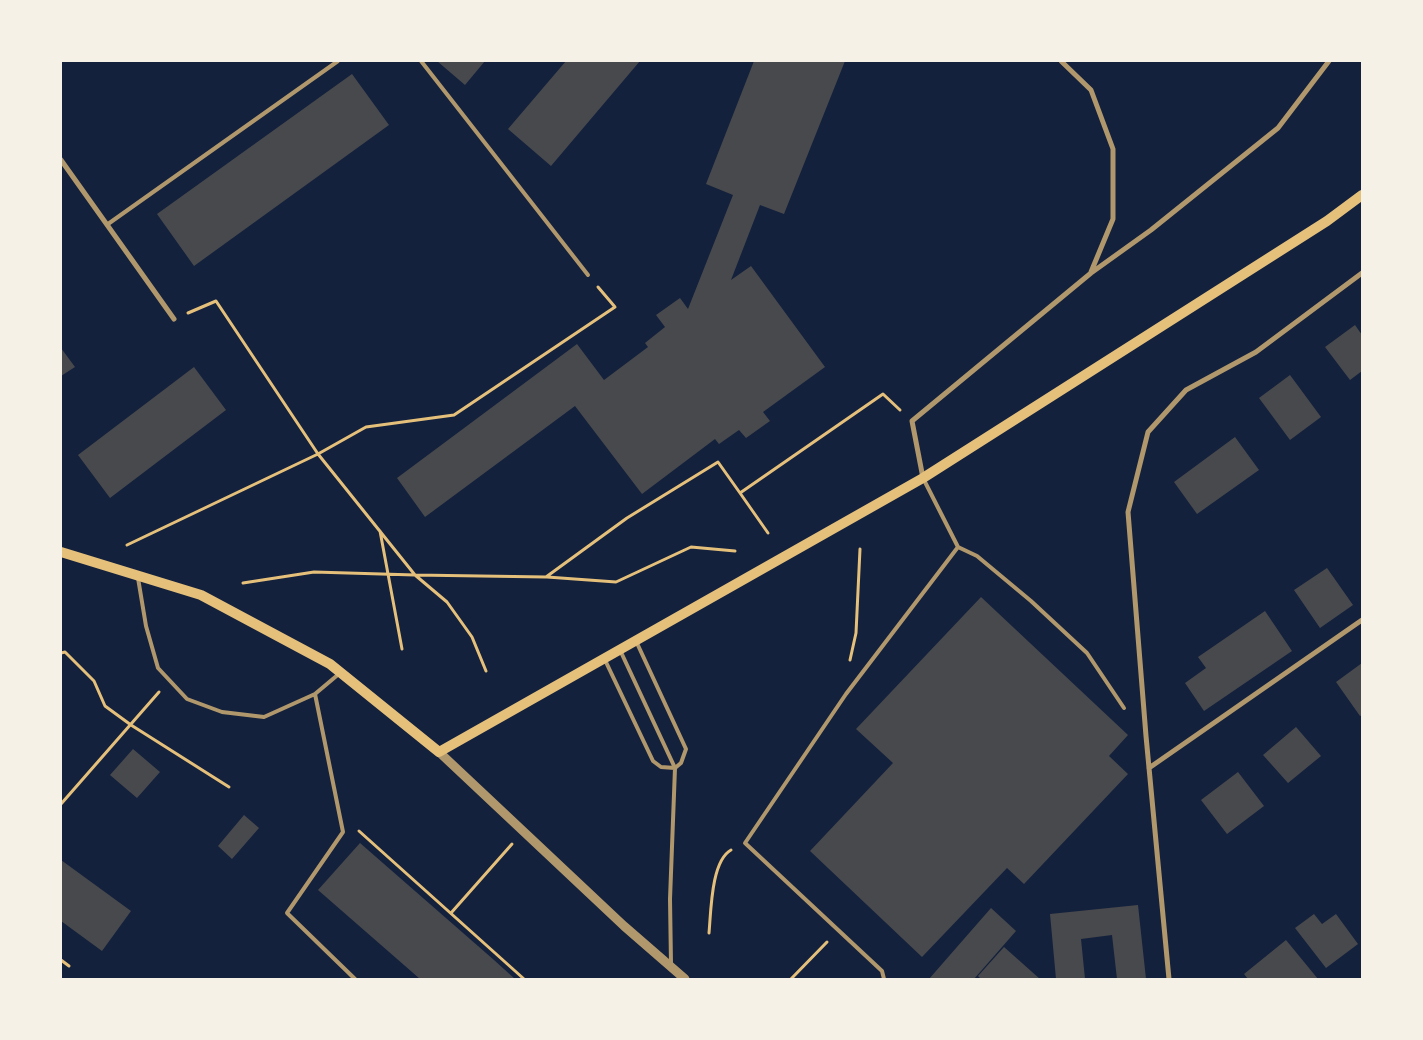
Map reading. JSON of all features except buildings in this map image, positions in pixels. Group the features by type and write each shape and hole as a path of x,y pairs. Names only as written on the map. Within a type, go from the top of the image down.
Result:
{"main road":[{"path":"61,552 201,595 330,664 439,752 923,478 1327,221 1362,195"}],"street":[{"path":"1061,61 1091,90 1113,149 1113,219 1091,273"},
{"path":"923,478 912,421 1091,273 1151,230 1278,128 1329,61"},
{"path":"61,160 174,319"},
{"path":"1168,979 1148,768 1128,512 1148,432 1186,390 1256,352 1362,273"},
{"path":"1148,768 1362,620"},
{"path":"439,752 624,926 685,979"}],"lane":[{"path":"108,224 338,61"},
{"path":"421,61 588,275"},
{"path":"923,478 958,547 977,556 1087,653 1124,708"},
{"path":"884,979 882,971 745,843 842,700 958,547"},
{"path":"138,576 146,626 158,668 187,699 222,712 264,717 315,694 341,672"},
{"path":"604,659 653,761 662,767 675,768 681,763 686,749 636,641"},
{"path":"620,650 675,768 670,899 671,966"},
{"path":"315,694 343,832 288,913 354,979"}],"path":[{"path":"127,546 318,454 366,427 454,415 615,307 588,275"},
{"path":"174,319 216,301 318,454 415,575 448,602 472,638 486,671"},
{"path":"740,493 883,394 912,421"},
{"path":"546,577 627,518 718,462 768,534"},
{"path":"380,531 402,649"},
{"path":"243,583 314,572 546,577 616,582 691,547 735,551"},
{"path":"848,669 856,633 860,549"},
{"path":"61,653 65,652 94,681 105,706 131,725 229,787"},
{"path":"61,804 170,681"},
{"path":"343,832 359,831 524,979"},
{"path":"451,913 513,844"},
{"path":"709,933 714,880 724,854"},
{"path":"791,979 838,930"},
{"path":"61,960 69,966"}]}
